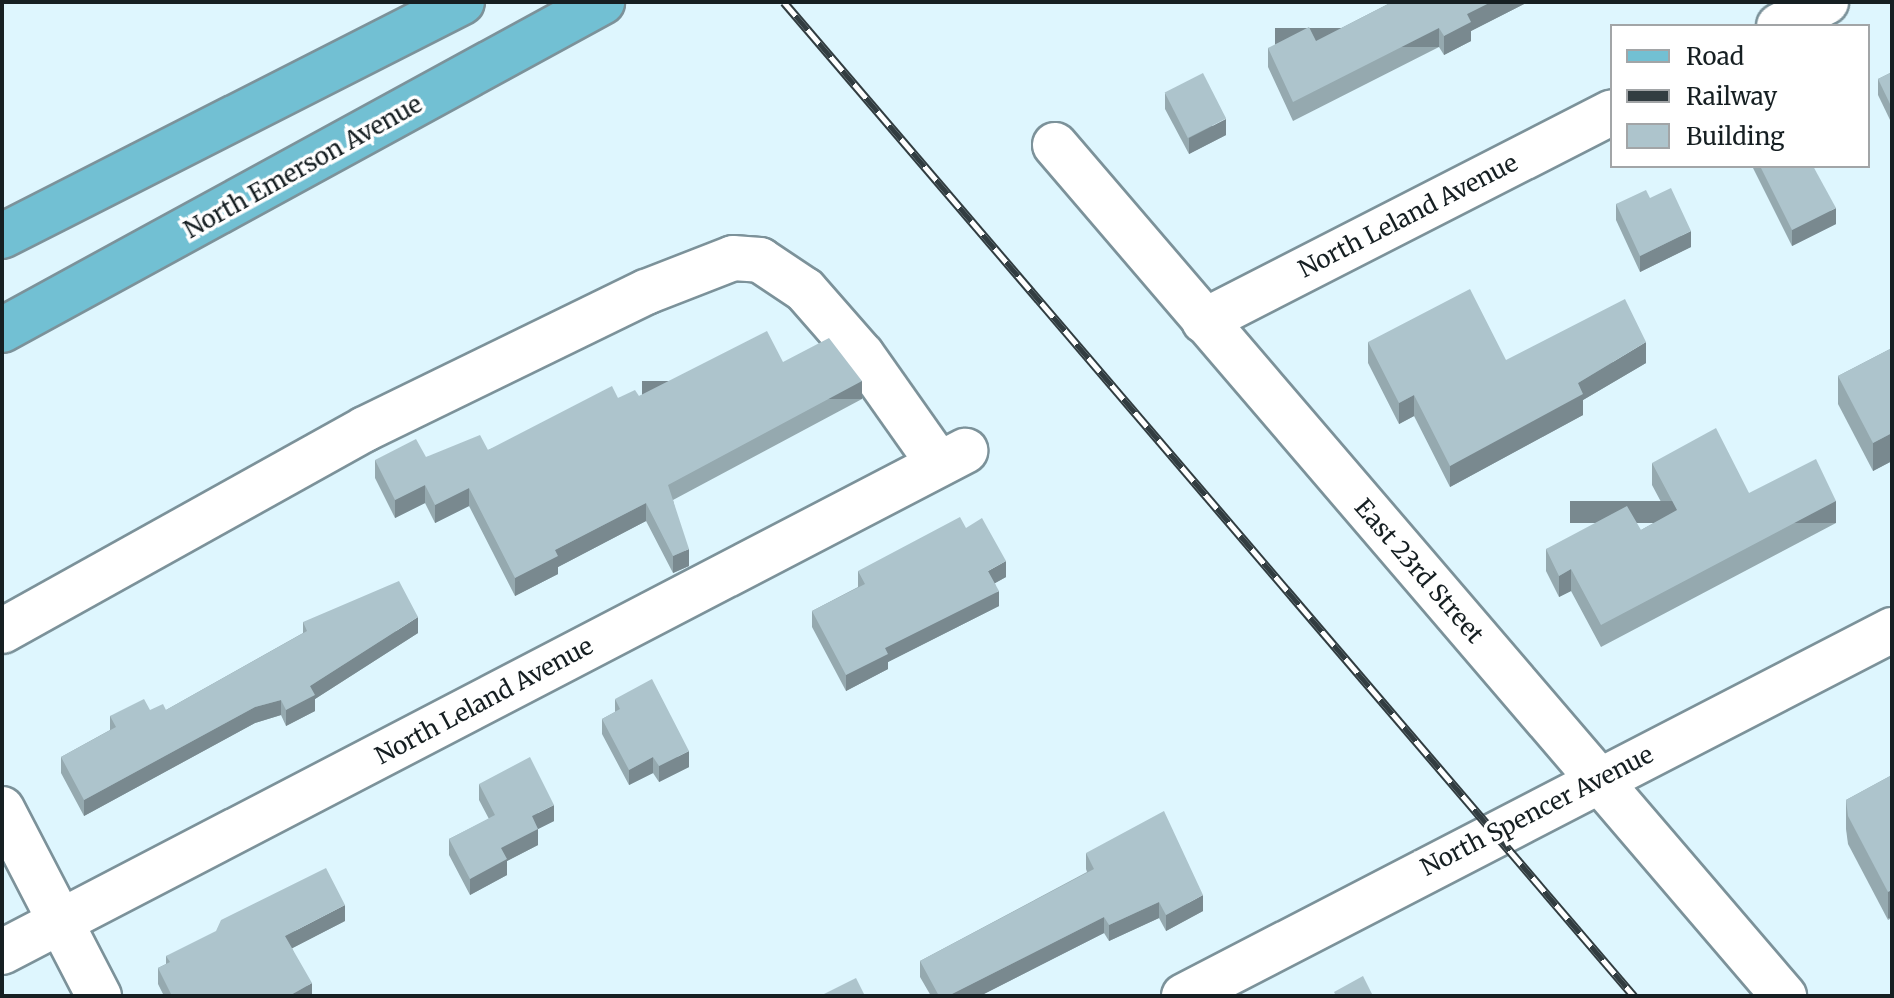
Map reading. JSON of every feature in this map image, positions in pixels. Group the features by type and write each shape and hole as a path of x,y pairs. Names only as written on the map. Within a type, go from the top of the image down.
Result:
{"main road":[{"path":"2,236 462,2"},
{"name":"North Emerson Avenue","path":"2,330 602,2"}],"street":[{"path":"1783,24 1826,2"},
{"name":"North Leland Avenue","path":"1204,321 1610,113"},
{"name":"East 23rd Street","path":"1055,145 1784,996"},
{"name":"North Leland Avenue","path":"2,631 365,429 646,292 733,258 760,260 805,290 952,457 2,952"},
{"name":"North Spencer Avenue","path":"1184,996 1598,779 1892,630"},
{"path":"2,809 99,996"}],"building":[{"path":"1392,2 1491,2 1467,14 1471,22 1444,36 1439,28 1293,102 1268,48 1309,27 1316,41"},
{"path":"1892,72 1892,108 1878,79"},
{"path":"1203,73 1226,118 1188,138 1165,93"},
{"path":"1761,168 1814,168 1836,208 1792,230"},
{"path":"1671,188 1691,231 1640,256 1616,204 1646,190 1650,198"},
{"path":"1470,289 1506,360 1625,299 1646,342 1578,383 1583,394 1450,466 1414,395 1399,403 1368,342"},
{"path":"767,331 783,362 829,338 862,381 668,485 689,549 673,556 646,503 555,550 558,556 515,578 469,488 435,505 425,485 395,500 375,460 416,439 426,457 480,435 488,450 612,386 618,398 635,390 639,396"},
{"path":"1892,348 1892,433 1873,443 1838,376"},
{"path":"1716,428 1749,493 1816,459 1836,501 1601,625 1571,569 1559,576 1546,549 1627,506 1641,530 1677,510 1652,463"},
{"path":"960,517 966,528 982,518 1006,561 988,571 999,591 885,648 888,654 846,675 812,611 865,584 858,571"},
{"path":"399,581 418,617 310,686 315,695 286,710 281,700 255,707 84,800 61,757 116,727 110,716 144,699 150,710 163,704 166,710 307,631 303,622"},
{"path":"652,679 689,751 659,766 653,757 629,770 602,719 620,709 615,699"},
{"path":"530,757 554,805 532,816 538,829 501,848 507,859 470,879 449,839 495,815 479,784"},
{"path":"1892,775 1892,890 1888,892 1848,816 1846,800"},
{"path":"1164,811 1203,895 1166,915 1159,902 1109,925 1104,917 948,996 939,996 920,961 1094,869 1086,853"},
{"path":"326,868 345,905 285,936 312,983 289,996 172,996 158,968 170,962 166,956 216,931 221,920"},
{"path":"1363,976 1373,996 1336,996 1334,992"},
{"path":"856,978 865,996 820,996"}],"railway":[{"path":"784,2 1634,996"}]}
